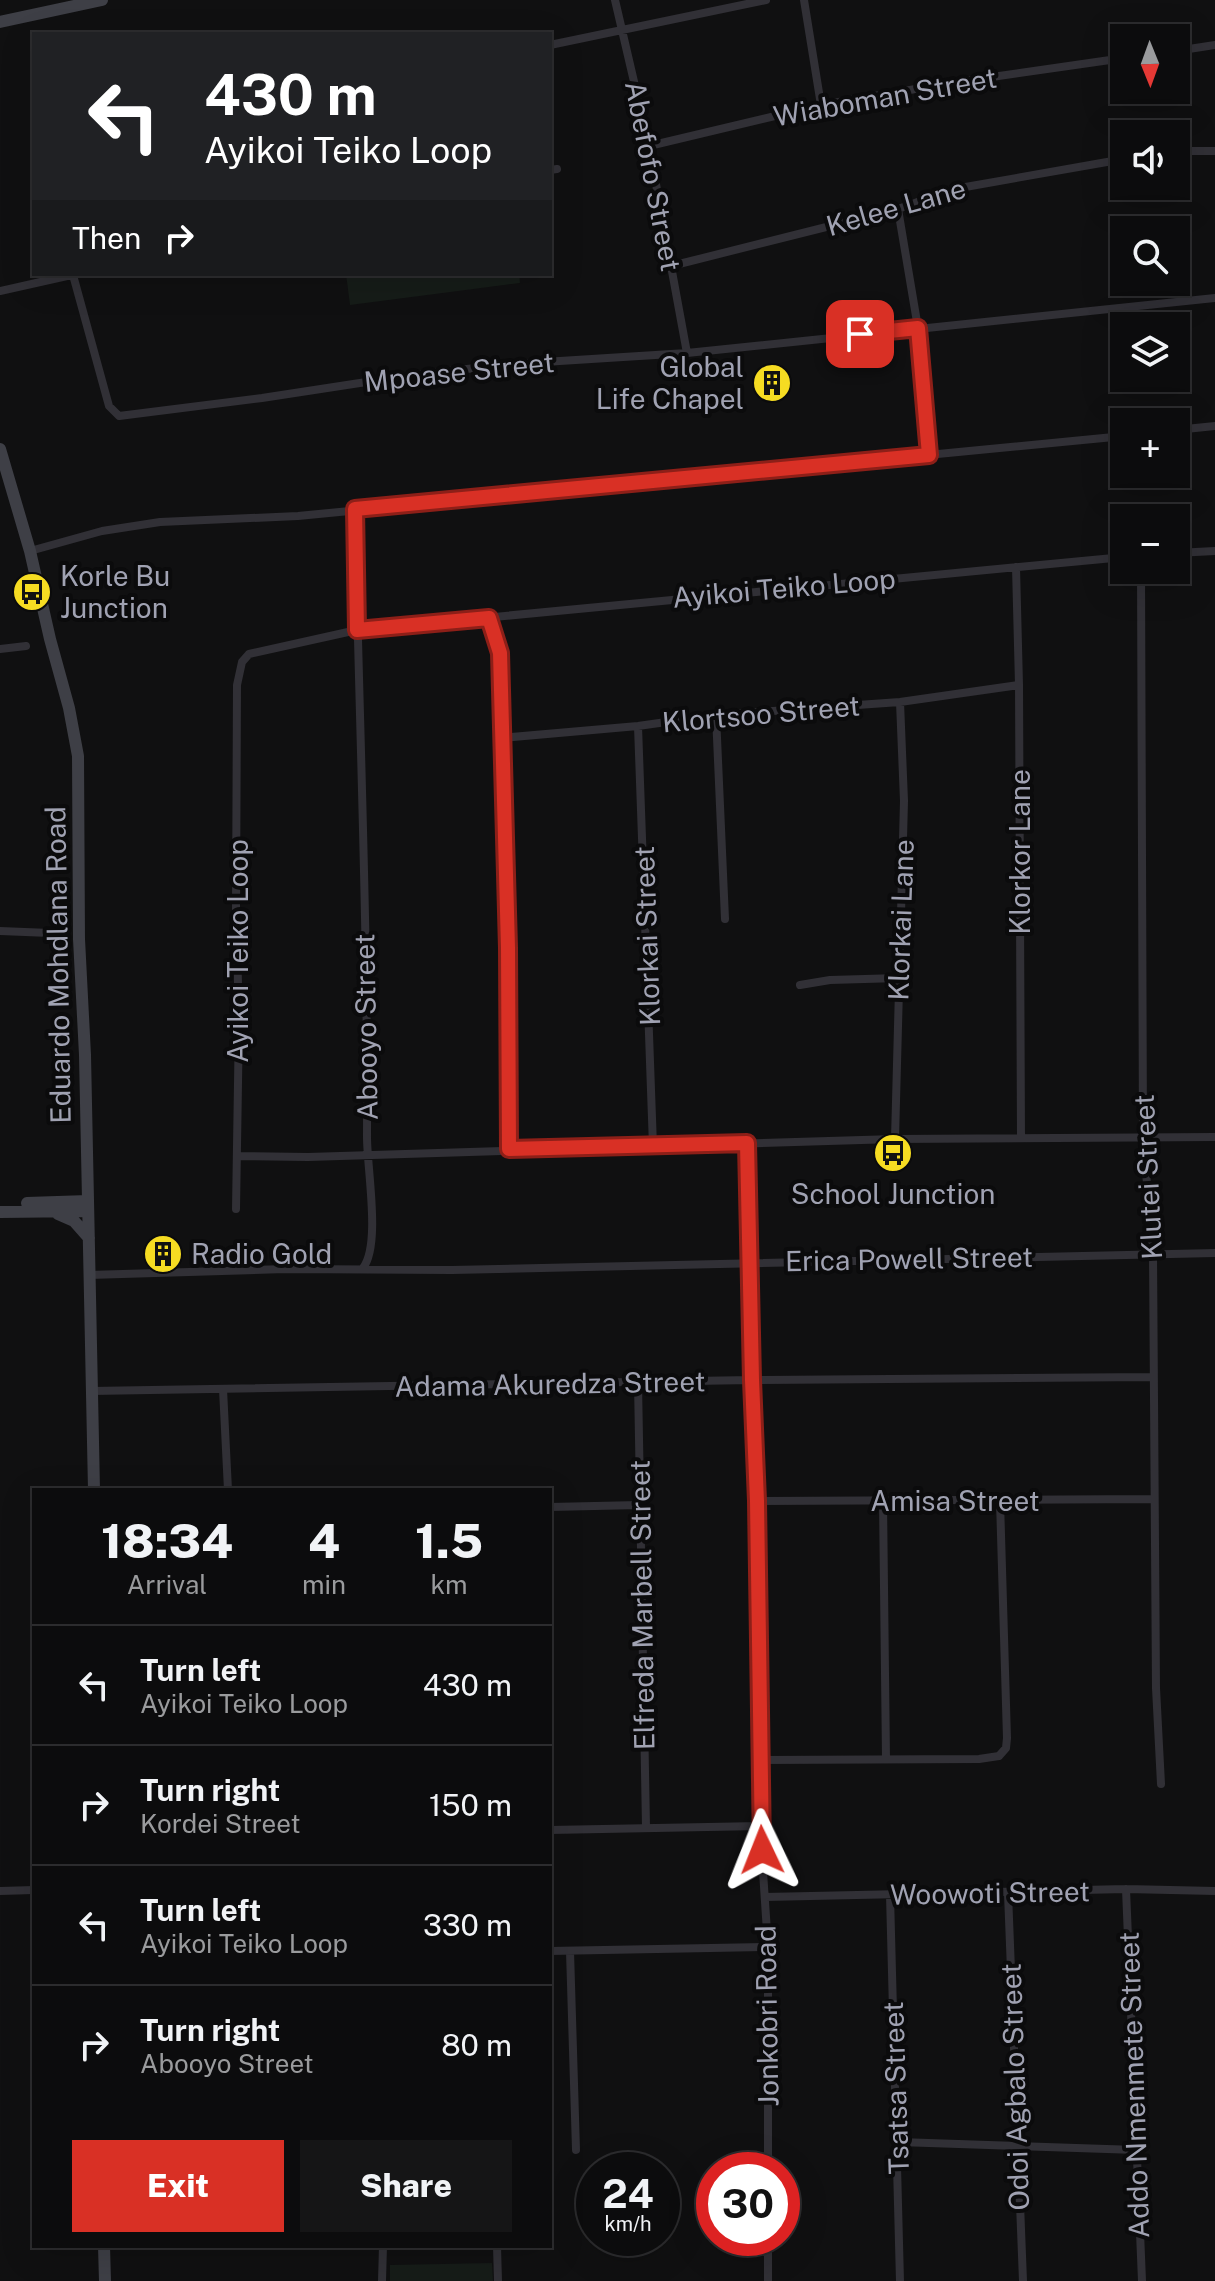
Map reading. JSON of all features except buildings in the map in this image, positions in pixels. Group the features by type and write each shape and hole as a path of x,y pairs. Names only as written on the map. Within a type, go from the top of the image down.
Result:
{"main road":[{"path":"0,22 102,0"},
{"name":"Eduardo Mohdlana Road","path":"0,449 30,551 78,756 79,939 94,1488"},
{"path":"64,1202 87,1185"},
{"path":"0,1204 64,1202 88,1206"},
{"path":"0,1212 51,1211 88,1206"},
{"path":"51,1211 74,1221 89,1238"},
{"path":"104,2248 105,2281"}],"street":[{"name":"Abefofo Street","path":"615,0 649,146 687,353"},
{"path":"552,45 766,0"},
{"path":"804,0 821,105"},
{"path":"1190,49 1215,45"},
{"name":"Wiaboman Street","path":"649,146 821,105 1110,60"},
{"path":"1190,151 1215,151"},
{"name":"Kelee Lane","path":"671,266 898,209 954,189 1110,161"},
{"path":"898,209 918,328 929,455"},
{"name":"Mpoase Street","path":"0,291 66,276"},
{"name":"Mpoase Street","path":"76,276 109,406 119,416 512,364 687,353 1215,298"},
{"path":"1190,429 1215,426"},
{"path":"30,551 138,524 241,520 1110,437"},
{"name":"Abooyo Street","path":"355,509 371,1243 369,1260 363,1268"},
{"path":"1190,552 1215,551"},
{"name":"Ayikoi Teiko Loop","path":"236,1209 239,1156 237,685 240,670 249,654 357,630 1110,558"},
{"name":"Klorkor Lane","path":"1016,567 1021,1138"},
{"name":"Klutei Street","path":"1141,584 1143,1137 1153,1254 1153,1499 1161,1784"},
{"path":"489,618 500,653 508,948 509,1149"},
{"path":"0,649 26,646"},
{"name":"Klortsoo Street","path":"501,738 638,726 716,715 900,702 1019,685"},
{"name":"Klorkai Lane","path":"895,1139 904,801 900,702"},
{"path":"716,715 725,919"},
{"name":"Klorkai Street","path":"638,726 648,934 653,1146"},
{"path":"0,931 50,933"},
{"path":"800,985 830,980 899,978"},
{"path":"239,1156 895,1139 1215,1137"},
{"name":"Jonkobri Road","path":"747,1143 757,1501 760,1826 768,1947 768,2152"},
{"name":"Erica Powell Street","path":"363,1268 452,1270 1215,1253"},
{"path":"89,1275 363,1268"},
{"name":"Adama Akuredza Street","path":"91,1391 1153,1377"},
{"name":"Elfreda Marbell Street","path":"638,1383 646,1827"},
{"path":"223,1389 228,1488"},
{"name":"Amisa Street","path":"757,1501 1153,1499"},
{"path":"883,1501 886,1759"},
{"path":"761,1760 979,1759 999,1756 1006,1748 1000,1501"},
{"path":"552,1507 639,1505"},
{"path":"552,1830 760,1826"},
{"name":"Woowoti Street","path":"765,1897 1126,1889 1215,1891"},
{"name":"Addo Nmenmete Street","path":"1126,1889 1142,2281"},
{"path":"0,1891 32,1890"},
{"name":"Odoi Agbalo Street","path":"1008,1893 1023,2281"},
{"name":"Tsatsa Street","path":"890,1895 899,2142 900,2281"},
{"path":"552,1951 768,1947"},
{"path":"570,1951 576,2150"},
{"path":"899,2142 1137,2150"},
{"path":"382,2281 383,2248"},
{"path":"497,2248 498,2281"},
{"path":"768,2256 768,2281"}],"shaded area":[{"path":"346,276 519,276 520,283 350,305"},
{"path":"492,2263 493,2281 390,2281 390,2265"}],"place":[{"name":"Global Life Chapel","path":"772,383"},
{"name":"Korle Bu Junction","path":"32,592"},
{"name":"School Junction","path":"893,1153"},
{"name":"Radio Gold","path":"163,1254"}],"route":[{"path":"762,1850 757,1501 747,1143 509,1149 508,948 500,653 489,618 357,630 355,509 929,455 918,328 860,334"}]}
